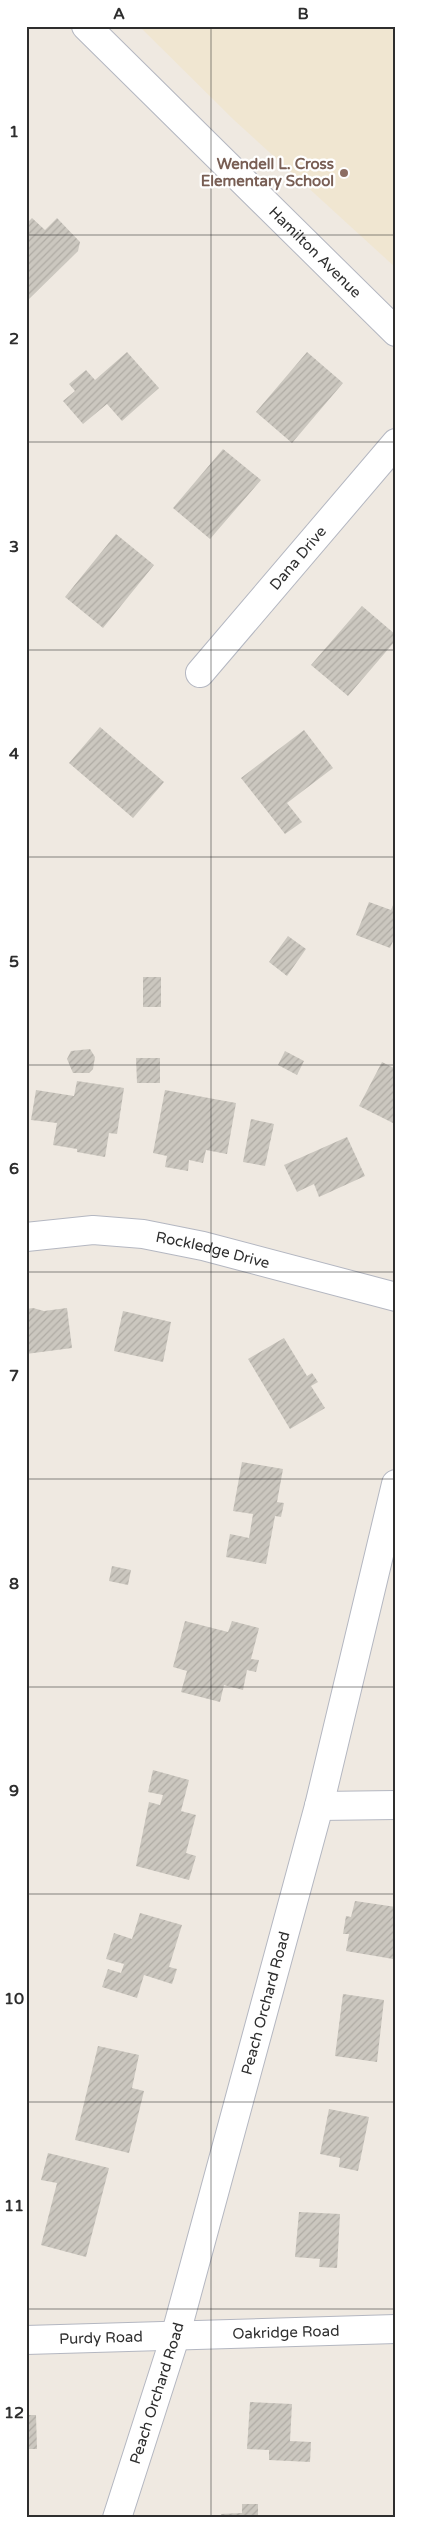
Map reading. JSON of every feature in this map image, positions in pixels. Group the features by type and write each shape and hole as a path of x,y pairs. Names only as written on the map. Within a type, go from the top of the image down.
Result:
{"street":[{"name":"Hamilton Avenue","path":"86,26 396,332"},
{"name":"Dana Drive","path":"200,672 396,443"},
{"name":"Rockledge Drive","path":"26,1237 93,1230 143,1234 203,1246 396,1297"},
{"name":"Peach Orchard Road","path":"118,2518 175,2337 318,1806 396,1484"},
{"path":"318,1806 396,1805"},
{"name":"Oakridge Road","path":"175,2337 396,2329"},
{"name":"Purdy Road","path":"26,2340 175,2337"}],"shaded area":[{"name":"Wendell L. Cross Elementary School","path":"139,26 396,26 396,268 234,120"}],"building":[{"path":"32,218 45,230 57,218 80,242 78,251 26,302 26,224"},
{"path":"127,352 159,388 122,421 107,404 83,424 63,401 75,391 69,384 86,370 95,380"},
{"path":"307,352 343,383 292,443 256,412"},
{"path":"223,449 261,480 210,539 173,508"},
{"path":"116,534 154,565 103,628 65,597"},
{"path":"362,606 396,635 396,640 348,696 311,665"},
{"path":"100,727 164,782 133,818 69,763"},
{"path":"304,730 333,768 287,803 302,822 285,834 241,778"},
{"path":"396,898 396,934 390,948 356,935 369,902 391,910"},
{"path":"288,936 306,949 287,976 269,962"},
{"path":"143,977 161,977 161,1007 143,1007"},
{"path":"90,1049 95,1057 93,1069 89,1073 73,1073 67,1059 71,1051"},
{"path":"285,1051 304,1061 297,1075 278,1065"},
{"path":"136,1058 160,1058 160,1083 137,1083"},
{"path":"382,1062 396,1069 395,1124 359,1106"},
{"path":"77,1081 124,1088 117,1134 109,1133 105,1157 53,1145 57,1123 31,1120 36,1090 74,1096"},
{"path":"165,1090 236,1103 227,1154 206,1150 203,1163 189,1160 188,1171 165,1167 167,1156 153,1153"},
{"path":"251,1119 274,1124 265,1166 243,1162"},
{"path":"347,1137 365,1176 319,1197 314,1184 297,1192 284,1165"},
{"path":"33,1308 44,1311 67,1308 72,1348 26,1354 26,1309"},
{"path":"123,1311 171,1322 163,1362 114,1351"},
{"path":"284,1338 307,1376 312,1373 318,1382 311,1386 325,1408 290,1429 248,1359"},
{"path":"242,1462 283,1469 277,1502 284,1503 281,1517 275,1516 266,1564 226,1557 230,1534 249,1538 253,1514 233,1511"},
{"path":"112,1566 131,1570 128,1585 109,1581"},
{"path":"185,1621 228,1632 232,1621 259,1628 251,1659 259,1660 256,1672 247,1670 243,1690 224,1685 220,1702 181,1692 187,1671 173,1667"},
{"path":"153,1770 189,1780 181,1811 196,1815 186,1853 196,1856 189,1880 136,1866 149,1802 160,1805 163,1795 148,1792"},
{"path":"355,1901 396,1907 396,1941 393,1959 346,1951 349,1934 343,1934 346,1916 351,1917"},
{"path":"140,1913 182,1925 169,1967 177,1969 172,1984 144,1975 137,1998 102,1987 108,1969 121,1973 124,1964 106,1959 114,1933 132,1939"},
{"path":"343,1994 384,2000 377,2062 335,2056"},
{"path":"98,2046 139,2055 132,2088 144,2091 129,2153 75,2140"},
{"path":"329,2109 369,2117 358,2171 339,2167 340,2158 320,2154"},
{"path":"48,2153 109,2168 86,2257 41,2245 57,2183 41,2180"},
{"path":"299,2212 340,2214 337,2268 319,2267 320,2259 295,2257"},
{"path":"250,2402 292,2404 290,2441 311,2442 310,2462 269,2460 269,2450 247,2449"},
{"path":"26,2415 36,2415 37,2449 26,2449"},
{"path":"242,2504 258,2504 258,2518 221,2518 221,2514 242,2513"}],"place":[{"name":"Wendell L. Cross Elementary School","path":"344,173"}]}
